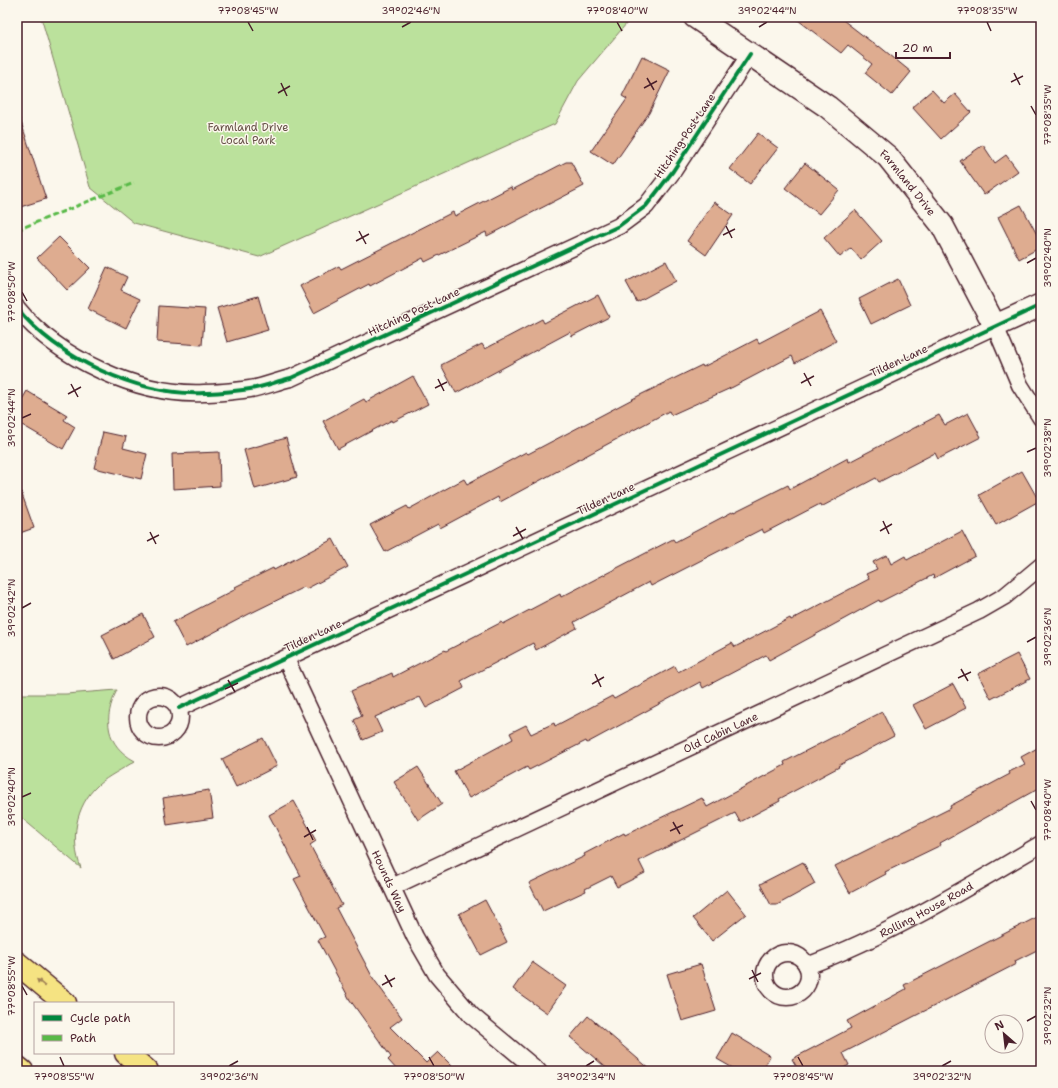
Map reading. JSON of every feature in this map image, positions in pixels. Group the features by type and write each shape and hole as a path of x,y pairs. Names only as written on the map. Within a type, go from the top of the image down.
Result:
{"highway":[{"path":"17,963 64,1002"},
{"path":"127,1054 147,1071"},
{"path":"17,1067 22,1071"}],"street":[{"name":"Farmland Drive","path":"694,17 828,107 888,158 942,225 995,326 1020,385 1041,418"},
{"name":"Hitching Post Lane","path":"17,308 40,331 74,357 93,368 145,386 202,393 250,389 291,378 619,226 632,218 646,206 673,171 750,54"},
{"name":"Tilden Lane","path":"178,708 286,659 1041,305"},
{"name":"Old Cabin Lane","path":"392,887 979,611 1005,596 1041,566"},
{"name":"Hounds Way","path":"286,659 415,937 437,975 471,1015 538,1071"},
{"name":"Rolling House Road","path":"807,966 835,955 920,914 1041,844"}],"green space":[{"name":"Farmland Drive Local Park","path":"41,17 632,17 578,81 555,124 259,257 134,223 90,187"},
{"path":"117,690 110,711 109,721 112,739 125,755 135,761 98,785 90,793 84,803 75,835 81,868 17,814 17,694 66,694"}],"building":[{"path":"794,17 839,17 878,47 879,46 911,72 892,95 865,73 872,64 848,45 841,53"},
{"path":"642,56 670,70 649,113 613,165 591,151 627,99 622,96"},
{"path":"932,90 944,103 955,94 971,112 941,139 912,107"},
{"path":"17,119 20,119 46,199 17,208"},
{"path":"758,133 778,148 750,184 730,169"},
{"path":"983,145 995,163 1006,155 1018,171 984,195 960,161"},
{"path":"566,162 571,162 584,186 487,236 486,232 425,262 423,258 314,313 300,286 339,266 341,269 453,212 455,216 511,187 512,190"},
{"path":"805,163 839,190 819,214 785,188"},
{"path":"714,202 733,215 706,255 687,241"},
{"path":"1021,205 1041,242 1041,247 1019,259 998,217"},
{"path":"855,210 882,241 861,260 851,248 840,257 824,238"},
{"path":"59,237 90,268 67,290 37,258"},
{"path":"666,261 676,281 637,302 626,282"},
{"path":"107,267 127,277 121,290 140,299 126,328 88,309"},
{"path":"898,279 910,305 871,324 859,299"},
{"path":"598,295 609,317 572,336 570,332 456,393 441,365 482,344 485,349 542,319 544,323"},
{"path":"258,296 268,330 227,342 217,308"},
{"path":"159,306 205,309 202,345 157,342"},
{"path":"820,311 836,341 795,363 792,356 733,387 671,415 669,411 500,502 498,497 440,528 438,524 385,552 370,525 407,506 409,509 464,479 467,484 526,452 528,454 640,395 702,365 703,367 757,339 759,343"},
{"path":"413,376 428,404 393,422 392,420 338,449 323,421 364,399 366,402"},
{"path":"27,391 67,415 64,420 75,427 63,449 17,422 17,408"},
{"path":"968,413 981,437 938,459 935,453 879,482 876,478 821,507 820,504 764,533 762,529 651,586 649,582 574,622 577,628 536,650 533,643 461,681 464,688 426,708 420,697 375,717 382,732 363,740 354,720 362,716 351,691 392,673 393,677 502,622 503,624 560,594 561,597 673,539 675,542 788,485 790,489 848,458 849,462 939,415 945,425"},
{"path":"103,432 126,437 123,448 147,454 141,479 94,468"},
{"path":"286,438 297,477 255,489 244,450"},
{"path":"219,452 220,486 173,489 172,454"},
{"path":"1022,471 1039,501 996,525 979,495"},
{"path":"19,486 34,528 17,534 17,487"},
{"path":"962,531 975,556 934,578 933,575 880,602 879,600 769,660 766,655 703,688 700,682 587,743 586,741 529,770 527,767 469,798 454,771 513,739 510,733 526,725 531,734 554,723 555,726 612,696 614,699 675,666 678,672 732,643 735,647 790,618 791,620 869,579 866,574 877,569 873,562 887,555 891,564 905,556 907,560"},
{"path":"333,539 348,567 306,589 304,587 249,614 186,647 173,622 236,589 235,587 273,568 274,570"},
{"path":"143,614 155,637 114,659 102,635"},
{"path":"1017,654 1030,679 991,699 978,674"},
{"path":"953,684 966,708 926,729 913,705"},
{"path":"882,712 894,736 740,822 735,813 639,861 645,873 617,887 611,876 585,889 586,891 543,911 529,883 585,856 584,854 624,833 625,835 702,798 707,807 785,765 784,762"},
{"path":"263,738 277,766 236,787 222,759"},
{"path":"1041,746 1041,787 940,843 941,845 885,872 886,874 850,893 835,866 951,808 950,806 1010,774 1009,772 1025,764 1021,757"},
{"path":"418,767 442,804 418,820 394,782"},
{"path":"209,790 213,818 167,825 163,798"},
{"path":"294,801 316,841 310,845 342,905 336,908 373,978 402,1018 390,1027 426,1063 438,1052 457,1071 398,1071 388,1060 391,1057 350,1000 318,940 325,937 294,879 301,876 269,815"},
{"path":"803,862 815,884 777,905 771,905 760,884"},
{"path":"727,890 746,914 712,941 693,918"},
{"path":"485,900 507,942 481,955 459,914"},
{"path":"1041,915 1041,948 1015,961 1016,964 843,1053 849,1065 838,1071 799,1071 792,1059 851,1028 847,1021 906,989 904,985"},
{"path":"532,962 566,986 547,1013 513,989"},
{"path":"701,964 716,1011 682,1021 667,974"},
{"path":"588,1016 652,1071 610,1071 570,1037"},
{"path":"732,1033 770,1056 762,1071 738,1071 717,1059"}],"marked path":[{"path":"17,230 134,183"}],"cycle path":[{"path":"17,308 34,326 54,343 77,358 102,371 127,381 153,388 179,392 221,392 255,388 291,378 619,226 646,206 673,171 750,54"},
{"path":"179,708 1041,305"}]}
